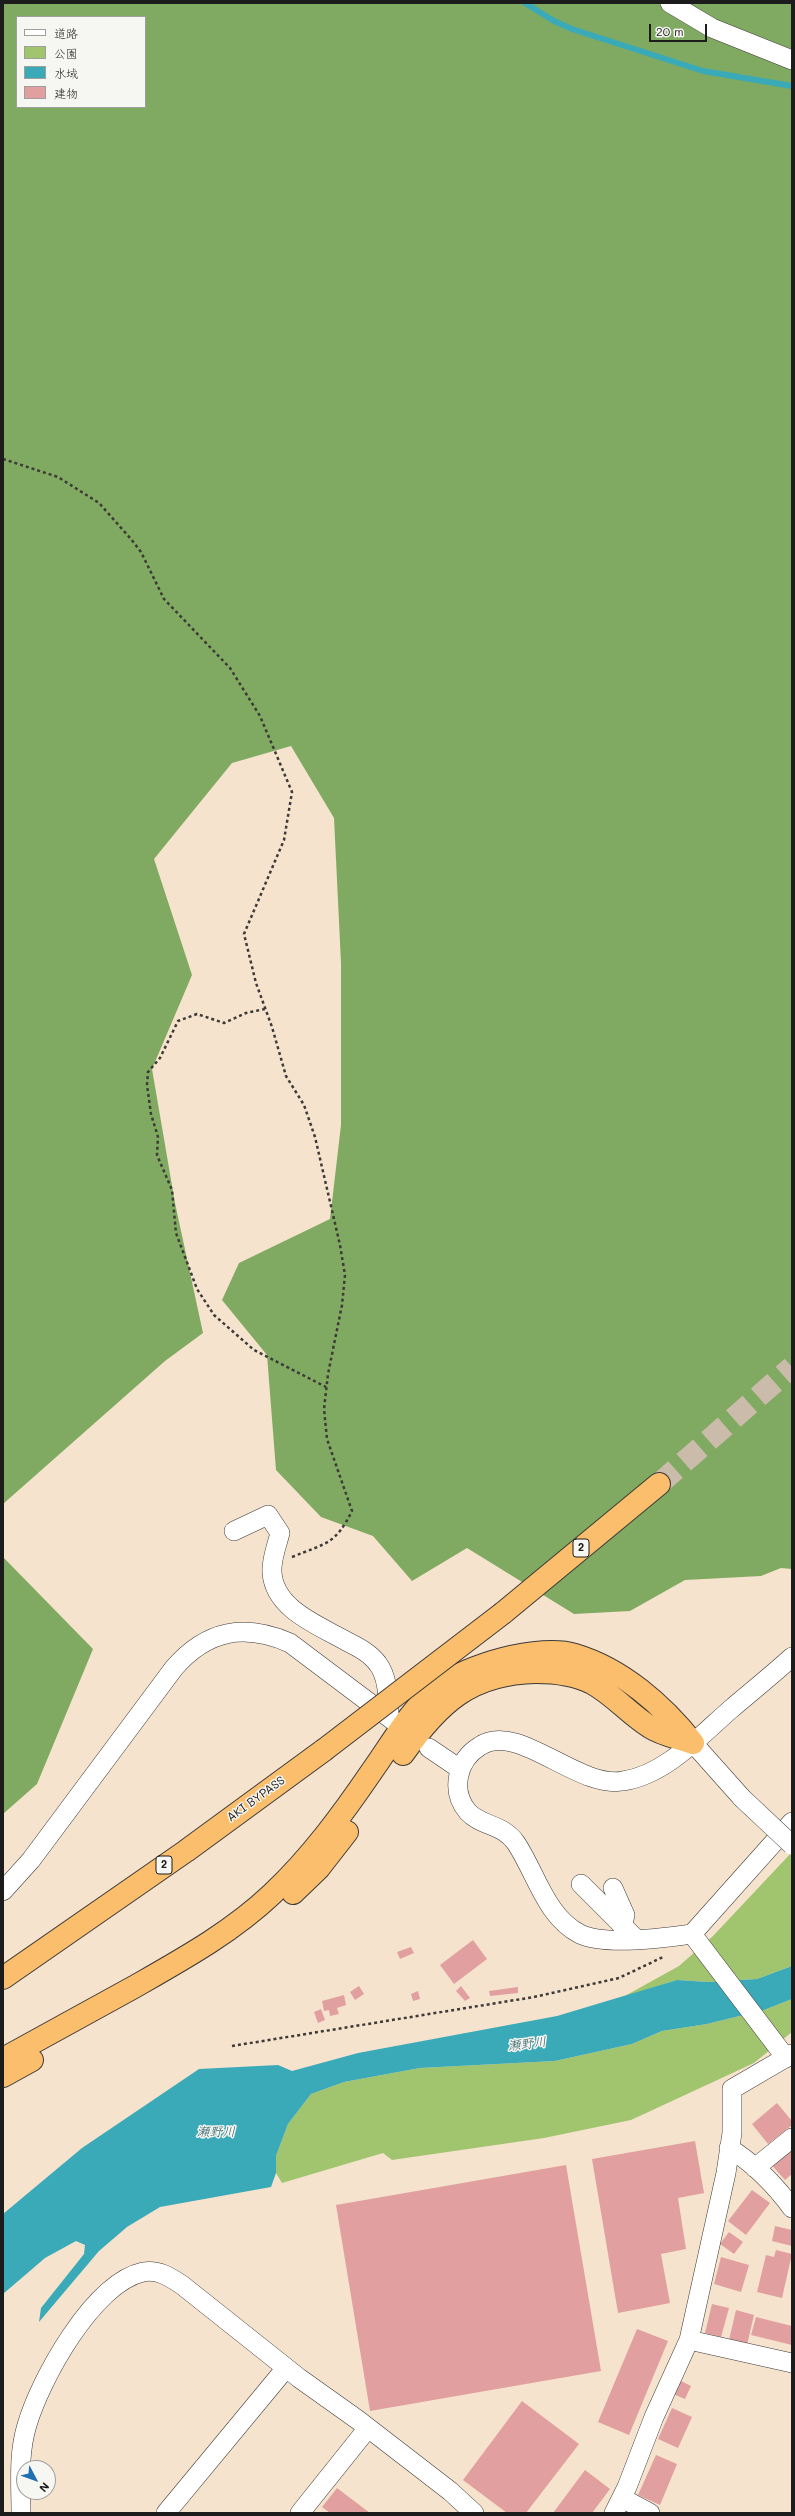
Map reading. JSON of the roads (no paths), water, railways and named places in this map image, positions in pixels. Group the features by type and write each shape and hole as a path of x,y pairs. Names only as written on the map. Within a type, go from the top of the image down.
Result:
{"highway":[{"name":"AKI BYPASS","path":"3,1978 186,1850 324,1750 503,1613 659,1484"},
{"path":"3,2059 190,1955 238,1924 273,1894 306,1859 341,1816 410,1716 437,1688 470,1669 506,1658 537,1653 573,1654 613,1671 636,1687 676,1722 693,1743"},
{"path":"3,2076 147,1996 246,1934 319,1868 423,1726 446,1703 471,1685 511,1672 553,1672 591,1682 613,1696 650,1728 693,1743"}],"street":[{"path":"670,3 712,28 792,60"},
{"path":"3,1891 32,1860 174,1668 187,1653 207,1640 225,1634 245,1631 270,1634 290,1643 393,1719 386,1681 379,1664 369,1654 306,1619 288,1605 273,1585 271,1570 280,1533 268,1515 234,1531"},
{"path":"792,1657 693,1743 657,1769 622,1782 601,1781 580,1775 522,1745 494,1740 480,1745 466,1757 457,1777 458,1793 468,1812 484,1822 499,1827 515,1842 557,1917 581,1934 598,1940 696,1938 792,1822"},
{"path":"693,1743 742,1798 792,1845"},
{"path":"429,1748 460,1769"},
{"path":"581,1884 623,1924 636,1939"},
{"path":"613,1888 625,1915 623,1924"},
{"path":"650,2513 618,2505 689,2340 705,2274 730,2148 732,2089 787,2054 696,1938"},
{"path":"755,2168 792,2138"},
{"path":"730,2148 755,2168 792,2208"},
{"path":"21,2513 20,2460 26,2426 38,2394 49,2371 85,2317 105,2295 133,2276 153,2272 167,2275 286,2368 450,2491 474,2513"},
{"path":"689,2340 792,2363"},
{"path":"166,2513 286,2368"},
{"path":"300,2513 368,2428"}],"water":[{"name":"瀬野川","path":"792,1966 792,1999 764,2010 707,2024 662,2031 632,2044 555,2061 420,2068 344,2082 311,2094 288,2124 276,2156 276,2173 271,2187 160,2207 127,2227 99,2251 39,2322 41,2308 84,2254 85,2245 76,2241 45,2258 3,2294 3,2214 82,2148 199,2069 278,2065 292,2071 358,2053 557,2016 677,1980 709,1982 757,1979"}],"waterway":[{"path":"525,3 554,21 572,29 703,71 792,86"}],"tunnel":[{"path":"659,1484 792,1367"}]}
